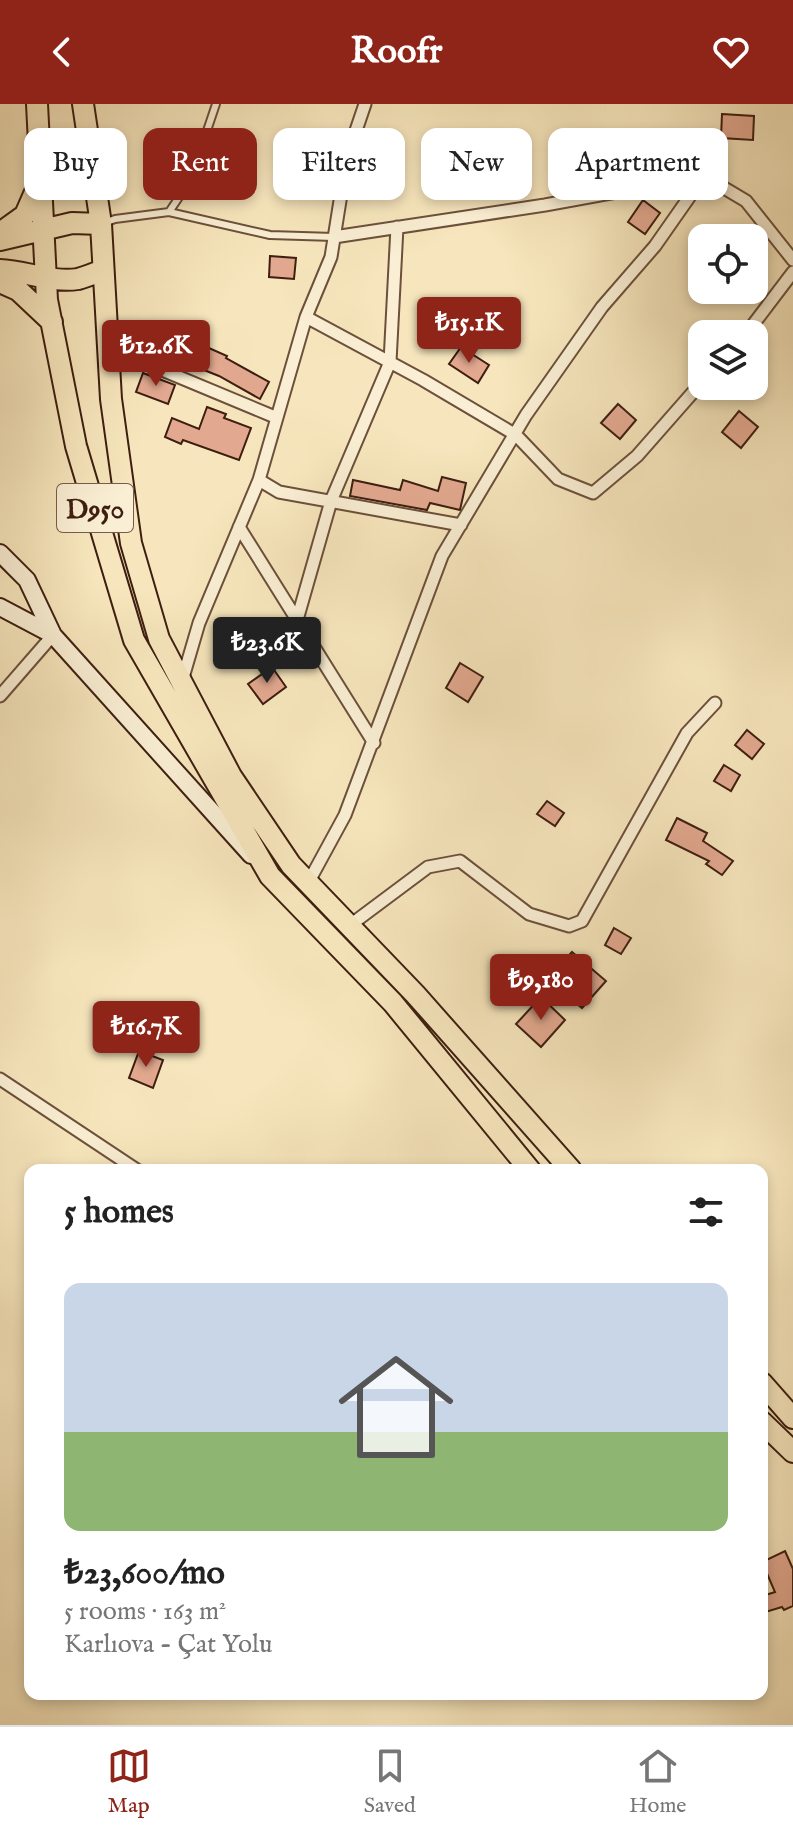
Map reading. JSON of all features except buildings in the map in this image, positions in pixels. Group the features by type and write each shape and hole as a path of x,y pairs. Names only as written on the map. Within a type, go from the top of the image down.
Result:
{"highway":[{"name":"D950","path":"37,104 38,128"},
{"name":"D950","path":"83,104 101,224 111,399 131,543 159,639 231,776 291,865 415,994 566,1164"},
{"path":"0,233 25,215 32,200"},
{"name":"D950","path":"42,200 46,278 52,322 76,446 134,640 270,876 393,1003 525,1164"},
{"path":"0,240 72,223 101,224"},
{"path":"0,270 23,271 46,278 78,279 103,270"},
{"path":"0,282 18,290 52,322"},
{"path":"768,1390 793,1418"},
{"path":"768,1428 793,1452"}],"street":[{"path":"182,681 199,623 259,480 306,317 331,257 347,157 365,104"},
{"path":"728,190 746,201 793,260"},
{"path":"334,237 572,200"},
{"path":"308,883 345,815 442,556 526,415 602,307 655,246 687,200"},
{"path":"297,620 331,501 390,362 397,227"},
{"path":"757,320 793,272"},
{"path":"306,317 516,435 558,479 593,493 637,456 688,398"},
{"path":"143,362 275,417"},
{"path":"259,480 279,492 461,525"},
{"path":"239,527 374,743"},
{"path":"0,553 27,580 53,635 270,876"},
{"path":"0,607 53,635"},
{"path":"0,696 53,635"},
{"path":"349,926 428,867 460,861 529,914 569,926 582,921 687,733 715,703"},
{"path":"0,1079 128,1164"}],"lane":[{"path":"169,212 190,181 216,104"},
{"path":"101,224 115,219 169,212 270,235 334,237"}]}
